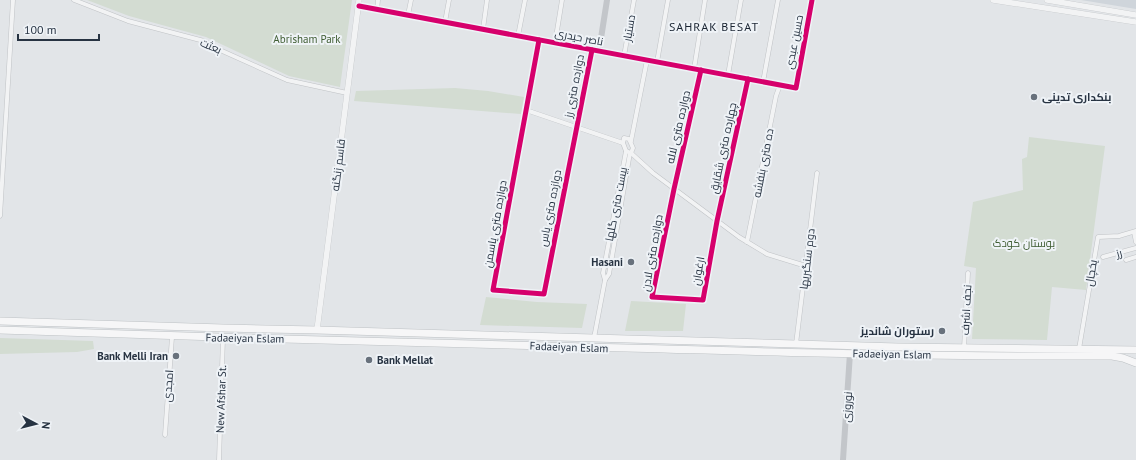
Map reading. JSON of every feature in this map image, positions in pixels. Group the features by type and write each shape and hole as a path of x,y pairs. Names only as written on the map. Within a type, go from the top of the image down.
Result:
{"main road":[{"path":"599,51 607,0"},
{"name":"Fadaeiyan Eslam","path":"0,321 796,344 1136,350"},
{"name":"Fadaeiyan Eslam","path":"0,330 223,338 850,353 1112,356 1136,363"},
{"name":"نوروزی","path":"843,460 850,353"}],"street":[{"path":"0,216 12,0"},
{"name":"بعثت","path":"74,0 128,21 204,41 220,50 287,80 347,93"},
{"path":"377,10 378,0"},
{"path":"408,16 411,0"},
{"path":"446,22 449,0"},
{"path":"482,29 488,0"},
{"path":"518,36 525,0"},
{"path":"554,43 562,0"},
{"name":"دستیار","path":"624,56 634,0"},
{"path":"657,62 668,0"},
{"path":"694,69 705,0"},
{"path":"728,75 741,0"},
{"path":"762,82 778,0"},
{"name":"حسین عبدی","path":"796,88 812,0"},
{"path":"993,0 1136,22"},
{"path":"1047,0 1136,15"},
{"name":"قاسم زنگنه","path":"317,330 359,3"},
{"name":"ناصر حیدری","path":"359,3 377,10 796,88"},
{"path":"539,40 526,110 577,126 623,143 629,152 653,174 747,242 767,254 806,266"},
{"name":"دوازده متری رز","path":"577,126 592,50"},
{"path":"623,143 624,138 629,138 631,141 647,60"},
{"name":"دوازده متری لاله","path":"674,189 701,70"},
{"name":"چهارده متری شقایق","path":"717,221 748,79"},
{"name":"ده متری بنفشه","path":"747,242 776,96 780,85"},
{"name":"دوازده متری یاسمن","path":"526,110 493,290 544,294"},
{"name":"دوازده متری یاس","path":"544,294 577,126"},
{"name":"بیست متری گلها","path":"594,338 605,280 603,273 629,152 633,148 631,141"},
{"name":"دوم سنگبریها","path":"796,344 817,173"},
{"name":"دوازده متری لادن","path":"674,189 652,297 677,299"},
{"name":"ارغوان","path":"677,299 703,300 717,221"},
{"path":"1135,231 1136,241"},
{"name":"یخچال","path":"1079,349 1098,237 1119,236 1135,231"},
{"name":"رز","path":"1102,257 1136,248"},
{"path":"1126,260 1136,257"},
{"name":"نجف اشرف","path":"964,348 968,273"},
{"name":"امجدی","path":"164,435 172,336"},
{"name":"New Afshar St.","path":"218,460 223,338"}],"shaded area":[{"path":"1081,0 1136,0 1136,9"}],"green space":[{"name":"Abrisham Park","path":"87,0 352,0 340,87 289,76 206,37 129,16"},
{"path":"455,88 488,91 524,97 521,114 354,101 356,91"},
{"name":"بوستان کودک","path":"1029,137 1105,146 1086,290 1052,287 1047,340 972,339 976,268 964,266 973,202 1023,190 1022,159 1027,157"},
{"path":"486,297 537,302 587,304 582,328 480,325"},
{"path":"631,301 686,304 683,331 625,331"},
{"path":"0,338 93,341 94,349 77,352 0,354"}],"cycle path":[{"path":"359,6 796,88 812,0"},
{"path":"539,40 493,290 544,294 592,50"},
{"path":"701,70 674,189 652,297 703,300 717,221 748,79"}],"place":[{"name":"بنکداری تدینی","path":"1034,97"},
{"name":"Hasani","path":"631,262"},
{"name":"رستوران شاندیز","path":"942,331"},
{"name":"Bank Melli Iran","path":"176,356"},
{"name":"Bank Mellat","path":"369,360"}],"district":[{"name":"SAHRAK BESAT","path":"714,27"}]}
